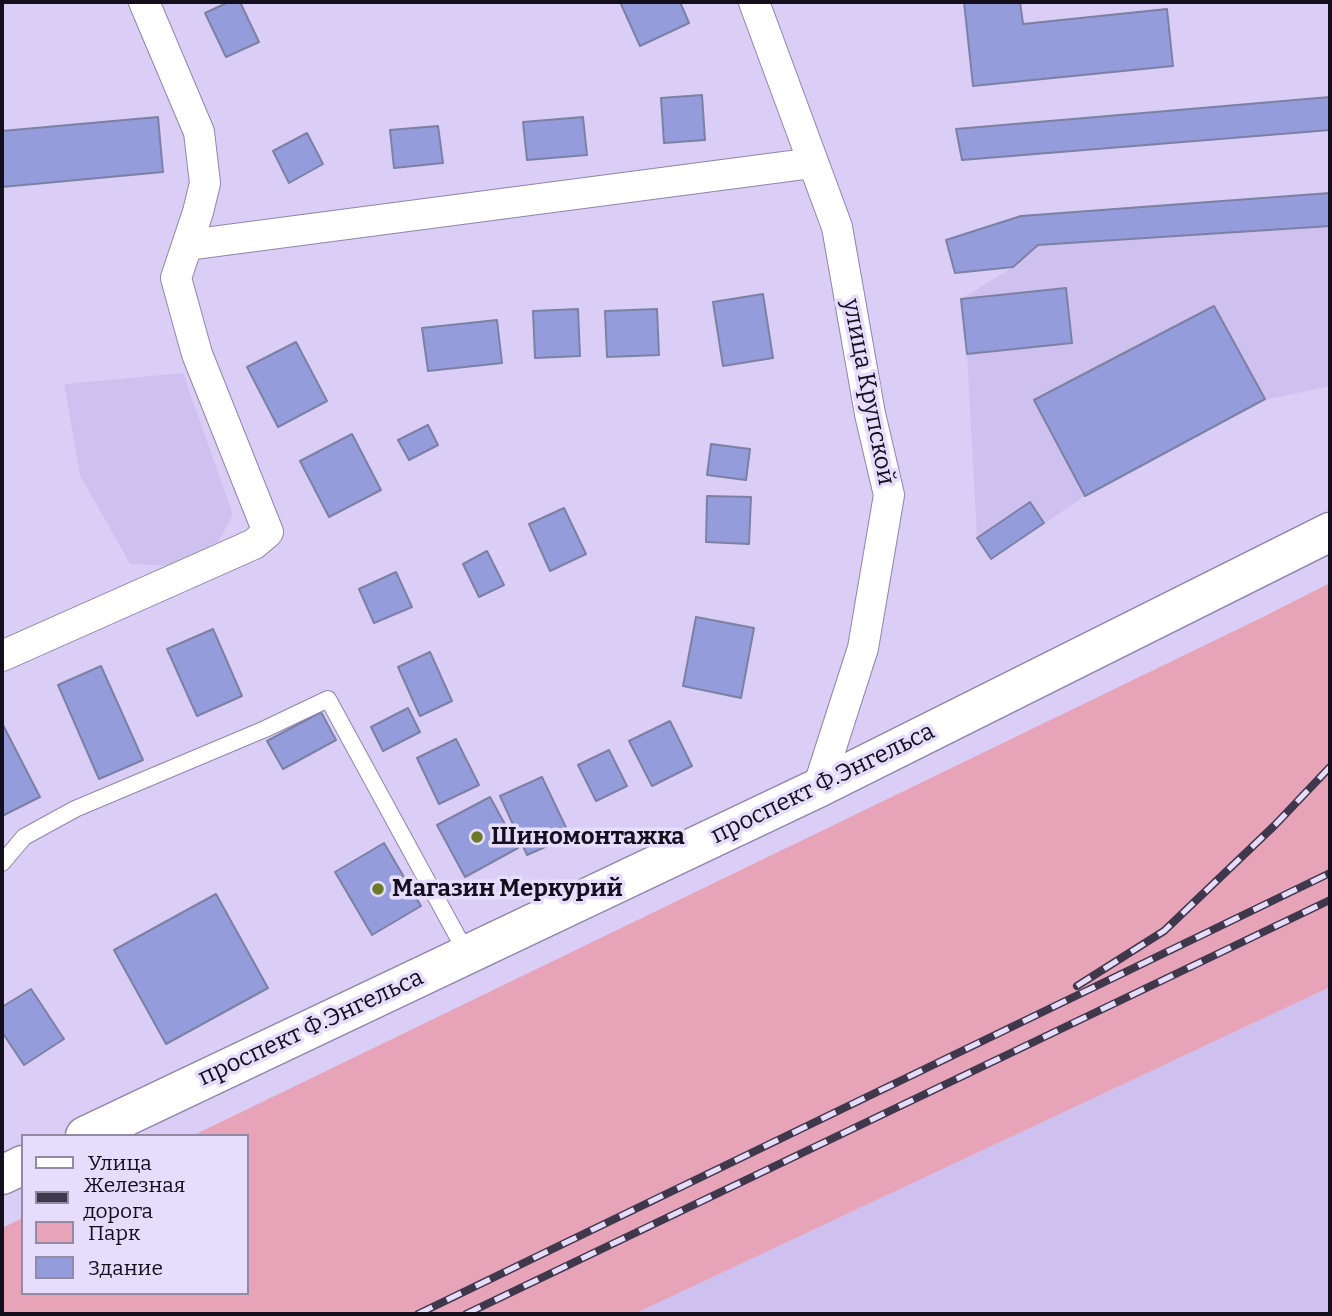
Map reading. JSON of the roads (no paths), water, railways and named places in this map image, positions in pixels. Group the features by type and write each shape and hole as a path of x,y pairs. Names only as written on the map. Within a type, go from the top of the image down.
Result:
{"street":[{"path":"2,656 254,544 268,531 197,354 176,278 205,183 199,132 145,2"},
{"name":"улица Крупской","path":"754,2 836,228 870,414 889,495 863,648 818,788"},
{"path":"188,245 813,163"},
{"name":"проспект Ф.Энгельса","path":"89,1134 818,788 1330,532"},
{"path":"2,1175 21,1166"}],"lane":[{"path":"2,863 24,836 75,809 265,729 328,698 467,954"}],"railway":[{"path":"1077,986 1164,931 1275,825 1330,767"},
{"path":"418,1314 1330,873"},
{"path":"466,1314 1330,900"}],"place":[{"name":"Шиномонтажка","path":"477,837"},
{"name":"Магазин Меркурий","path":"378,889"}]}
